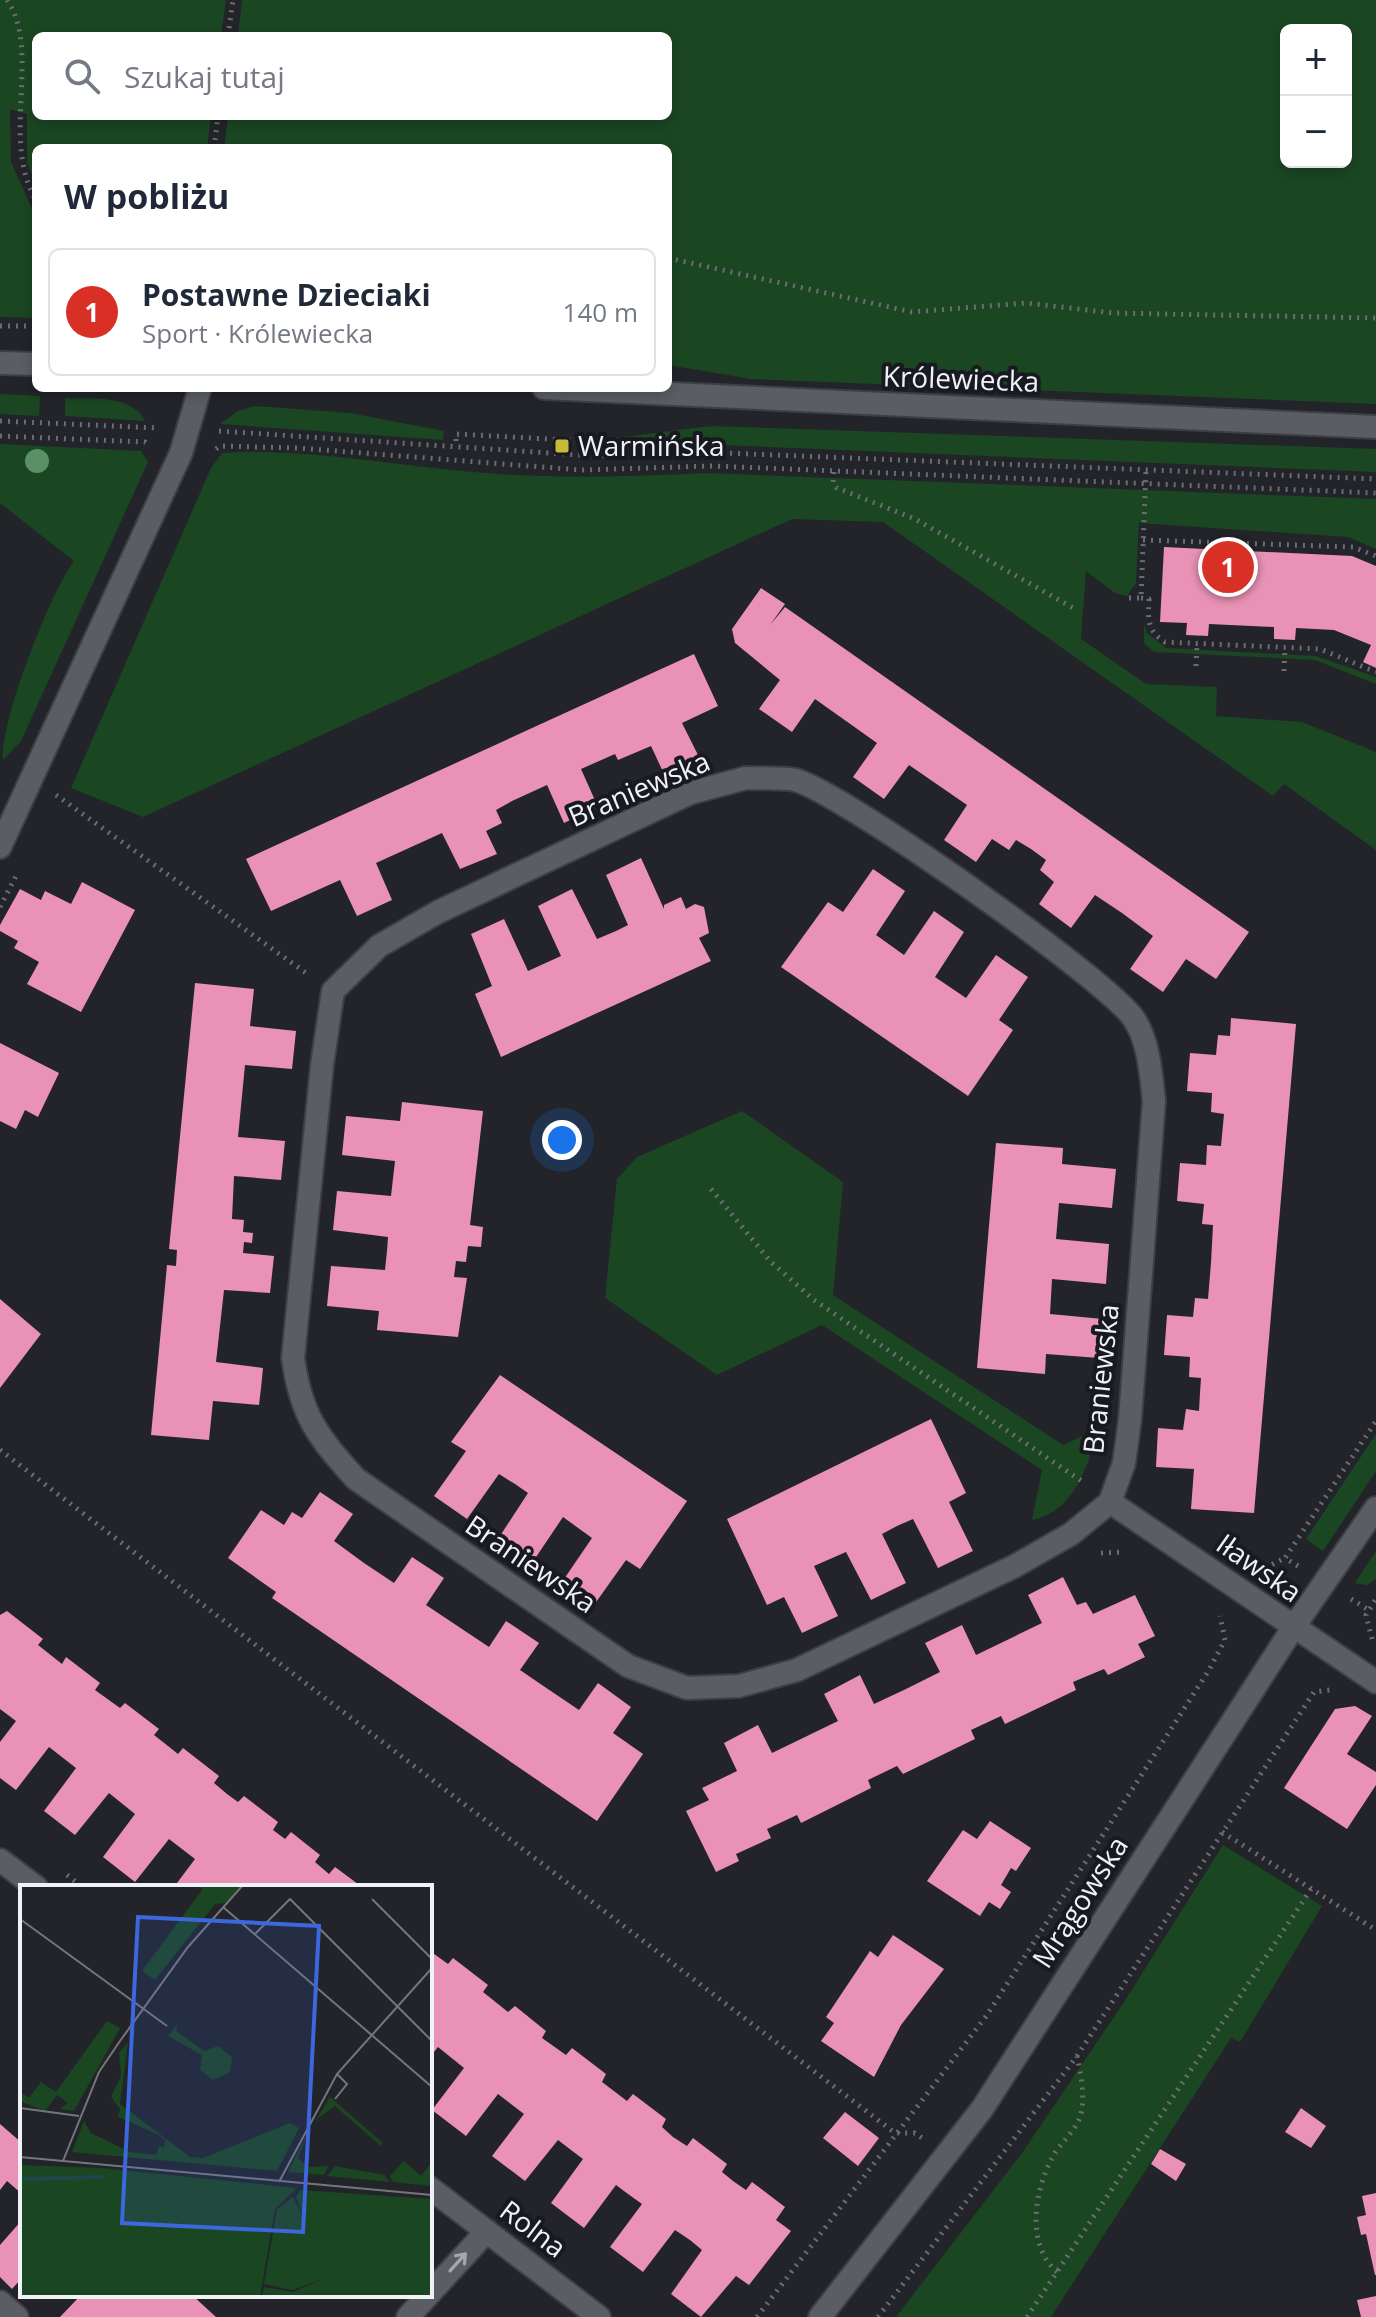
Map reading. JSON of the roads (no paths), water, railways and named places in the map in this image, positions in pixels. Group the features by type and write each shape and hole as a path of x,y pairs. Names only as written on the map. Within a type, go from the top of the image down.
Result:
{"street":[{"path":"0,363 32,364"},
{"path":"0,847 190,430 199,392"},
{"name":"Królewiecka","path":"629,392 1376,427"},
{"name":"Braniewska","path":"746,778 795,780 848,805 1091,976 1134,1019 1150,1059 1154,1101 1130,1419 1124,1463 1110,1502 1071,1534 1015,1566 797,1670 739,1686 687,1688 628,1666 356,1479 322,1441 299,1399 293,1358 322,1065 333,991 379,946 438,912 690,793 746,778"},
{"name":"Iławska","path":"1110,1502 1376,1682"},
{"name":"Mrągowska","path":"820,2317 982,2109 1293,1628 1376,1508"},
{"path":"0,1860 33,1885"},
{"name":"Rolna","path":"432,2190 599,2317"},
{"path":"432,2291 487,2231"},
{"path":"408,2317 426,2297"},
{"path":"0,2302 17,2317"}],"place":[{"name":"Warmińska","path":"562,446"},
{"name":"Postawne Dzieciaki","path":"1228,567"}]}
